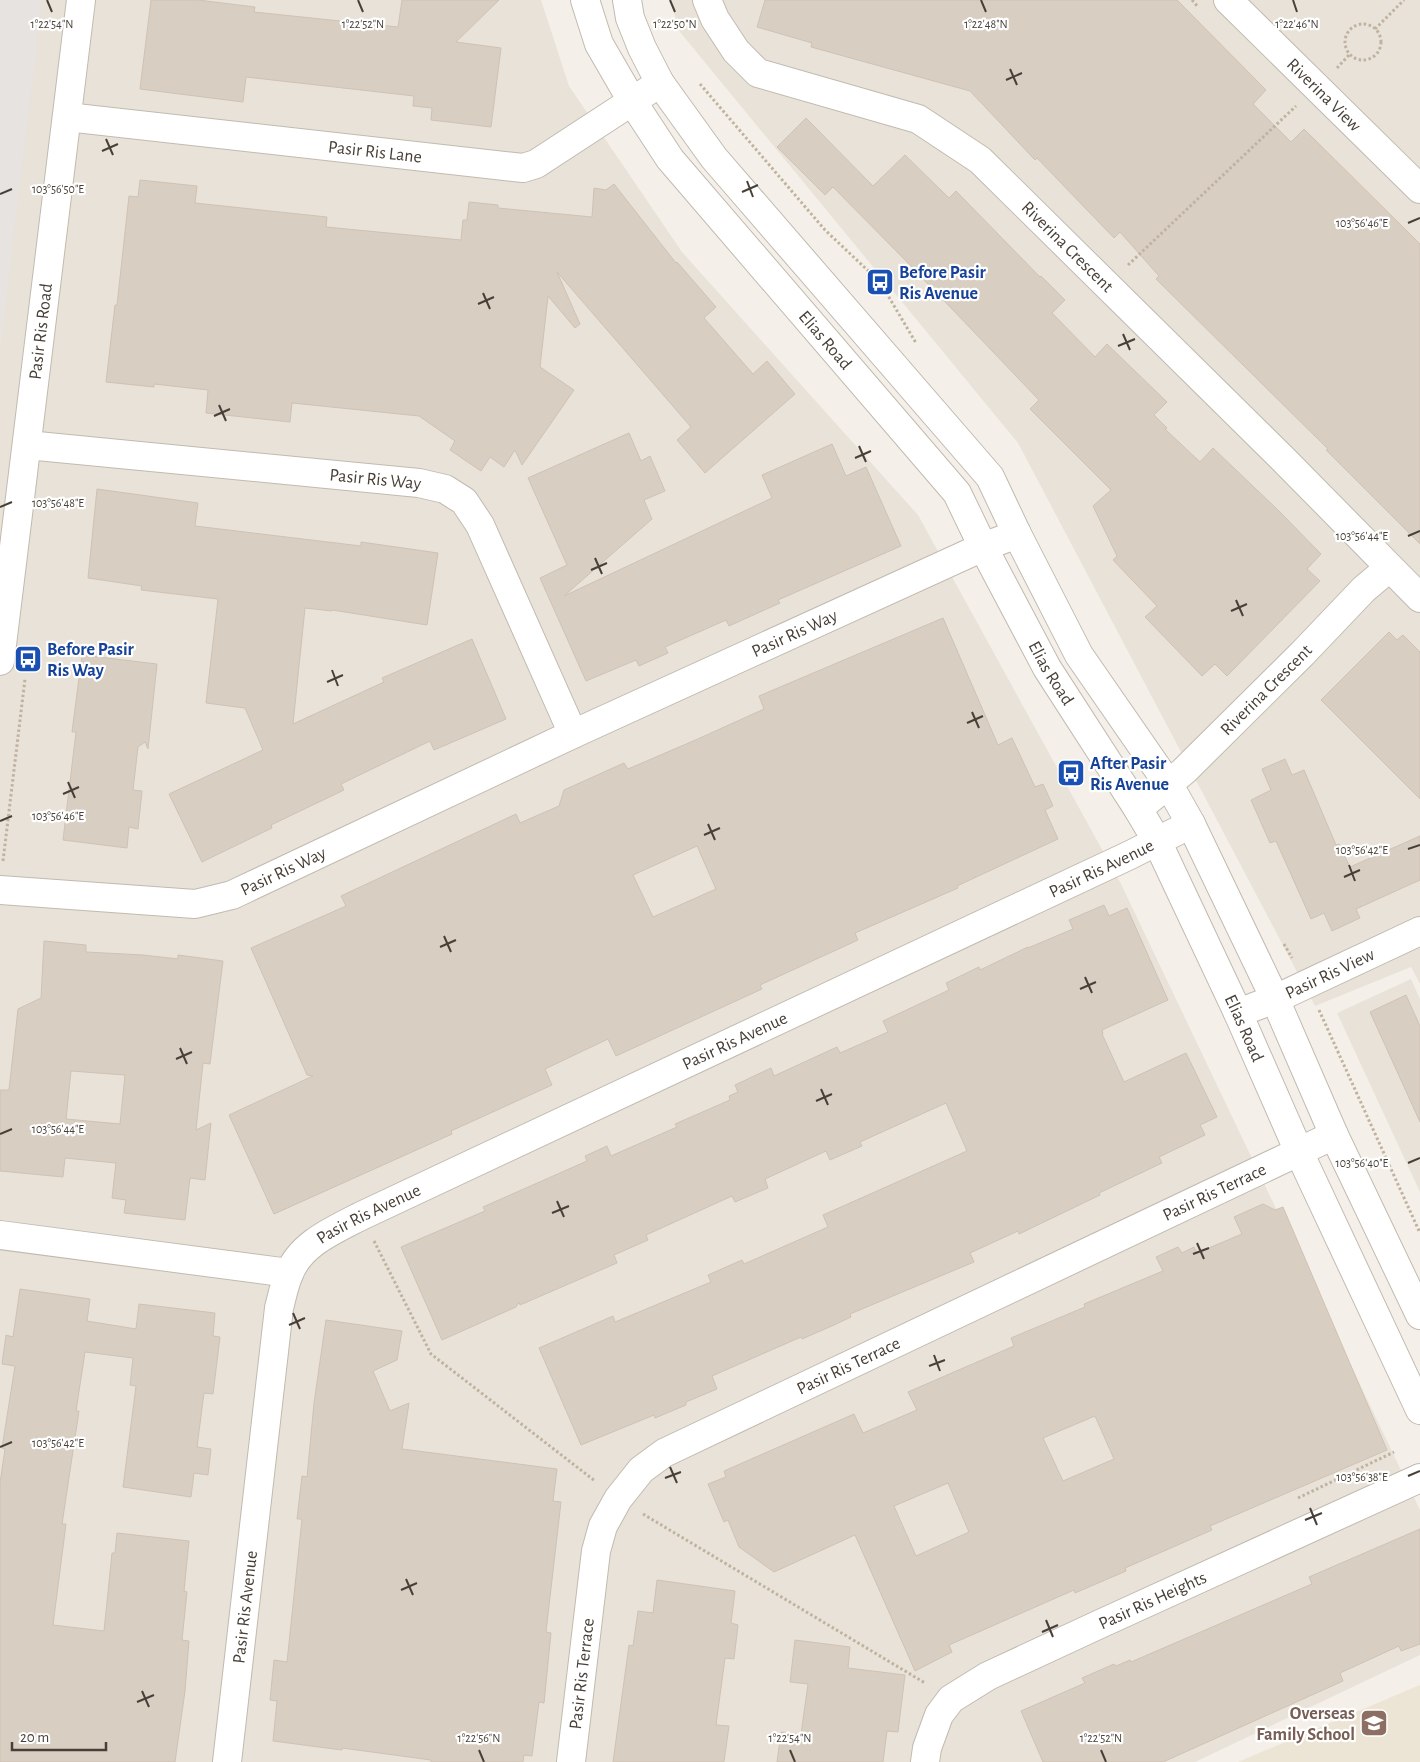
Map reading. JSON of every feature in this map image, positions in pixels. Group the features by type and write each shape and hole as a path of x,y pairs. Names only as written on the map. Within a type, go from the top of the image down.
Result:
{"street":[{"name":"Pasir Ris Road","path":"0,661 81,0"},
{"name":"Elias Road","path":"585,0 599,44 632,101 670,159 957,493 983,547 1047,668 1157,841 1238,1013 1299,1152 1420,1410"},
{"name":"Elias Road","path":"627,0 633,25 642,48 660,82 714,158 990,477 1016,534 1079,655 1169,785 1192,824 1275,999 1334,1135 1420,1315"},
{"name":"Riverina Crescent","path":"706,0 715,19 736,51 758,73 918,119 980,160 1420,598"},
{"name":"Riverina View","path":"1228,0 1420,188"},
{"name":"Pasir Ris Lane","path":"67,117 523,168 536,164 660,82"},
{"name":"Pasir Ris Way","path":"27,445 420,483 444,489 464,501 480,525 573,734"},
{"name":"Pasir Ris Way","path":"0,890 195,904 232,895 573,734 983,547 1016,534"},
{"name":"Riverina Crescent","path":"1138,809 1169,785 1303,653 1364,589 1389,568"},
{"name":"Pasir Ris Avenue","path":"227,1762 280,1308 289,1273 300,1257 320,1237 1192,824"},
{"name":"Pasir Ris View","path":"1238,1013 1275,999 1420,932"},
{"name":"Pasir Ris Terrace","path":"571,1762 596,1551 603,1526 610,1511 641,1470 664,1453 1334,1135"},
{"path":"0,1236 289,1273"},
{"name":"Pasir Ris Heights","path":"925,1762 927,1748 939,1715 947,1704 951,1699 988,1676 1420,1478"}],"path":[{"path":"1375,29 1404,0"},
{"path":"1367,25 1375,29 1380,37 1380,46 1376,54 1368,60 1358,60 1349,56 1345,47 1345,38 1350,30 1358,26 1367,25"},
{"path":"1105,286 1349,56"},
{"path":"1307,984 1420,1233"}],"shaded area":[{"path":"0,0 42,0 0,347"},
{"path":"40,0 541,0 569,86 682,252 918,515 1121,884 1420,1510 1420,1655 1195,1762 0,1762 0,346"},
{"path":"670,0 1420,0 1420,984 1411,967 1315,1006 1018,443 680,32"},
{"path":"1411,979 1420,999 1420,1192 1337,1013"},
{"name":"Overseas Family School","path":"1420,1685 1420,1762 1238,1762"}],"building":[{"path":"151,0 198,0 255,7 254,12 398,27 402,0 499,0 456,42 501,48 491,127 431,120 432,108 413,106 414,96 246,77 243,102 140,89"},
{"path":"765,0 1177,0 1266,90 1253,104 1291,142 1304,129 1420,244 1420,544 1326,450 1328,449 1156,279 1159,276 1120,232 1114,238 1037,158 1035,160 970,91 811,47 812,43 757,27"},
{"path":"806,118 873,186 905,155 949,198 956,191 1065,300 1052,313 1095,357 1107,344 1167,402 1154,415 1167,428 1165,429 1200,462 1213,448 1321,554 1307,569 1320,581 1227,676 1215,664 1202,676 1145,617 1157,606 1113,560 1117,556 1093,506 1111,490 1030,409 1039,400 833,187 825,195 777,147"},
{"path":"140,180 197,186 195,203 327,217 326,227 461,240 463,220 467,220 469,202 498,205 498,208 592,217 594,188 606,190 614,184 676,263 716,307 704,318 753,374 767,361 795,394 705,473 677,440 691,427 557,272 580,324 575,328 548,296 540,367 574,390 522,465 515,450 504,467 490,457 481,471 450,450 455,441 419,416 292,403 290,422 206,413 208,390 154,384 154,387 106,382 129,196 138,197"},
{"path":"629,433 641,461 650,456 665,491 644,500 652,519 564,596 772,498 762,475 832,444 846,476 866,467 901,546 778,600 780,603 729,626 726,620 665,647 668,653 639,666 636,660 586,681 540,578 567,565 528,478"},
{"path":"97,489 198,503 195,526 361,546 361,542 438,553 427,625 332,610 305,608 293,724 384,682 382,678 472,639 506,719 434,750 430,741 341,784 344,790 271,825 272,828 202,862 169,794 263,750 245,708 206,703 218,599 141,590 142,586 88,578"},
{"path":"943,618 998,745 1012,738 1035,787 1043,784 1053,806 1045,810 1058,839 957,886 958,888 855,933 858,940 760,985 762,989 616,1056 608,1039 545,1069 552,1085 451,1131 452,1134 274,1214 229,1115 313,1076 307,1075 251,948 346,906 341,896 516,814 520,823 559,806 564,790 624,763 628,769 764,709 759,696","holes":["697,846 716,889 653,917 633,875"]},
{"path":"1389,632 1397,640 1403,635 1420,652 1420,799 1321,700"},
{"path":"82,655 157,664 148,749 145,742 138,747 133,790 142,791 138,829 129,827 127,848 63,840 76,732 72,732"},
{"path":"1285,759 1292,775 1304,770 1336,845 1339,844 1350,867 1420,836 1420,880 1356,909 1360,918 1332,931 1324,913 1311,919 1276,841 1270,843 1251,800 1271,790 1262,769"},
{"path":"1104,905 1109,916 1127,908 1168,1000 1102,1030 1102,1034 1124,1082 1186,1053 1217,1117 1200,1125 1205,1135 1159,1157 1162,1163 1099,1193 1100,1195 1019,1234 1018,1231 970,1253 974,1262 850,1314 851,1317 802,1339 801,1337 712,1376 717,1389 686,1402 686,1405 655,1418 654,1415 581,1445 539,1348 613,1316 615,1322 711,1282 708,1275 742,1260 744,1264 828,1227 823,1215 967,1151 946,1103 860,1142 862,1146 830,1160 826,1151 765,1179 768,1188 735,1202 732,1196 646,1235 648,1240 614,1255 617,1263 520,1305 519,1302 516,1307 442,1340 401,1247 485,1211 483,1207 587,1161 585,1156 607,1146 611,1156 677,1127 675,1124 730,1100 729,1096 738,1092 735,1085 771,1068 774,1076 837,1047 840,1053 888,1032 883,1021 949,990 946,983 979,967 980,970 1028,947 1073,929 1069,920"},
{"path":"44,941 86,945 86,952 178,959 178,955 223,961 210,1064 203,1063 196,1130 211,1123 205,1180 190,1178 185,1220 124,1213 126,1200 112,1198 116,1163 65,1158 63,1177 0,1171 0,1090 9,1090 18,1009 41,998","holes":["71,1071 125,1075 120,1124 66,1119"]},
{"path":"1406,995 1420,1026 1420,1122 1370,1012"},
{"path":"1263,1204 1275,1210 1283,1207 1387,1450 1210,1526 1212,1530 1125,1568 1126,1571 1075,1593 1074,1590 949,1645 952,1652 915,1671 855,1535 774,1572 739,1547 728,1520 724,1522 708,1484 726,1477 724,1471 854,1414 863,1433 917,1410 908,1392 1014,1346 1011,1338 1085,1307 1084,1304 1163,1271 1156,1257 1178,1247 1182,1253 1194,1247 1197,1253 1242,1234 1234,1217","holes":["1095,1416 1114,1459 1063,1481 1043,1438","948,1483 969,1532 916,1556 894,1506"]},
{"path":"20,1289 90,1299 87,1321 136,1329 139,1304 215,1313 213,1336 220,1337 213,1394 204,1393 197,1447 211,1449 208,1475 194,1473 191,1497 123,1487 136,1386 130,1385 133,1358 85,1352 76,1411 79,1411 62,1524 66,1524 53,1625 104,1631 112,1553 115,1553 117,1533 189,1541 184,1591 187,1592 182,1640 189,1641 185,1691 175,1762 0,1762 0,1483 5,1449 2,1448 15,1366 2,1364 6,1335 13,1337"},
{"path":"326,1320 402,1331 397,1360 373,1371 390,1411 409,1403 402,1449 557,1469 553,1501 561,1502 546,1632 551,1633 544,1703 539,1702 532,1756 524,1755 523,1762 431,1762 431,1760 342,1748 342,1750 273,1741 277,1701 270,1700 274,1660 287,1662 302,1519 297,1519 302,1476 307,1477 314,1403"},
{"path":"1420,1529 1420,1644 1401,1651 1399,1646 1340,1673 1343,1681 1163,1762 1043,1762 1021,1711 1085,1683 1082,1678 1114,1664 1116,1666 1130,1660 1131,1662 1312,1584 1309,1577"},
{"path":"657,1580 735,1591 731,1623 738,1625 734,1659 725,1658 716,1725 729,1726 724,1762 613,1762 629,1645 633,1646 638,1611 653,1613"},
{"path":"795,1640 850,1647 848,1668 905,1675 898,1732 887,1731 883,1762 777,1762 781,1732 801,1734 808,1684 790,1682"}],"place":[{"name":"Before Pasir Ris Avenue","path":"880,282"},
{"name":"Before Pasir Ris Way","path":"28,659"},
{"name":"After Pasir Ris Avenue","path":"1071,773"},
{"name":"Overseas Family School","path":"1374,1723"}]}
